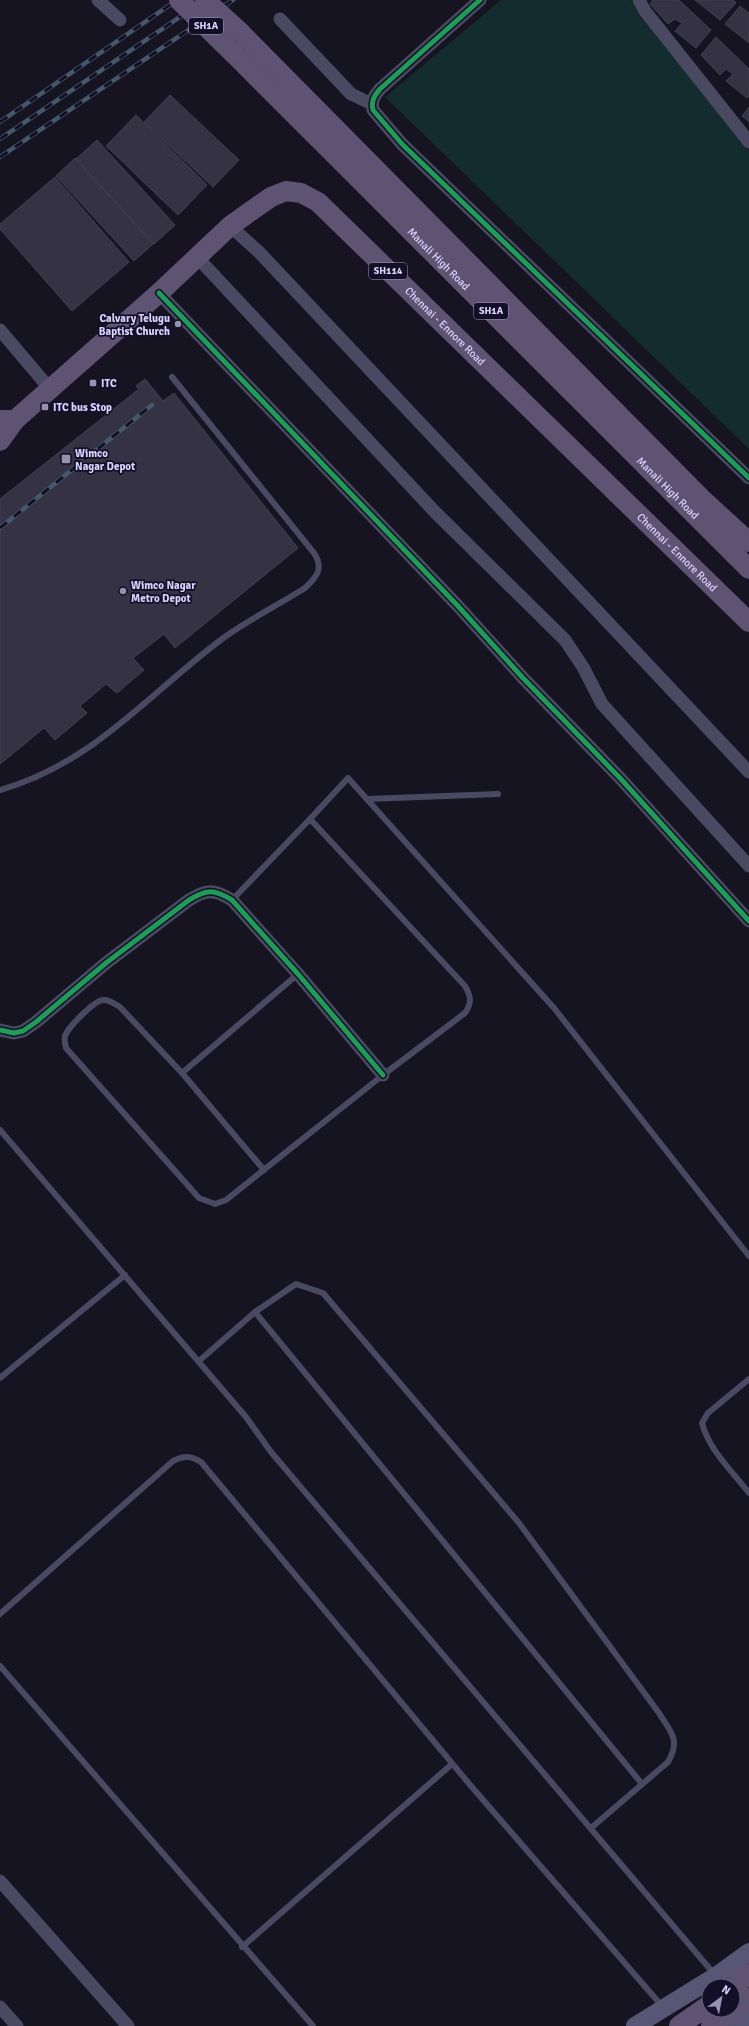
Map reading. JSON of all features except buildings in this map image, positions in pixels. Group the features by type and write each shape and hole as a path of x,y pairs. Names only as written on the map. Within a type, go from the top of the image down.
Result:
{"main road":[{"name":"Manali High Road","path":"179,0 749,569"},
{"name":"Manali High Road","path":"205,0 240,32 698,495 749,542"},
{"name":"Chennai - Ennore Road","path":"0,441 8,420 50,389 159,293 196,256 230,226 271,197 286,191 301,193 318,202 749,622"},
{"path":"741,1980 749,1974"},
{"path":"680,2026 701,2011"},
{"path":"711,2026 722,2018"}],"street":[{"path":"98,0 120,20"},
{"path":"480,0 380,89 374,96 372,104 378,117 402,144 749,478"},
{"path":"639,0 645,12 749,142"},
{"path":"280,19 351,94 372,104"},
{"path":"230,226 259,252 749,772"},
{"path":"196,256 434,511 565,640 583,667 602,704 749,866"},
{"path":"159,293 457,605 523,678 620,778 749,921"},
{"path":"0,330 50,389"},
{"path":"0,1030 14,1033 23,1031 36,1022 106,963 200,893 211,891 221,893 232,900 298,974 383,1074"},
{"path":"0,1882 128,2026"},
{"path":"635,2026 716,1976 749,1952"},
{"path":"0,2007 17,2026"},
{"path":"737,2026 749,2018"}],"lane":[{"path":"0,790 26,783 86,751 109,734 222,639 305,588 315,579 320,569 319,560 314,553 172,377"},
{"path":"232,900 348,778 554,1008 749,1256"},
{"path":"367,799 498,794"},
{"path":"264,1170 182,1073 120,1007 110,1001 104,1000 96,1002 68,1030 64,1038 66,1048 198,1198 215,1204 226,1200 264,1170 383,1074 465,1013 470,1001 469,993 454,974 310,819"},
{"path":"182,1073 298,974"},
{"path":"0,1130 199,1360 246,1416 271,1452 716,1976"},
{"path":"0,1378 125,1274"},
{"path":"199,1360 254,1312 296,1284 323,1293 520,1523 659,1712 674,1738 675,1750 668,1762 591,1828"},
{"path":"254,1312 642,1784"},
{"path":"749,1379 708,1413 702,1423 705,1436 713,1448 749,1493"},
{"path":"0,1614 174,1461 182,1456 191,1456 201,1462 452,1764 664,2009"},
{"path":"0,1666 242,1947 313,2026"},
{"path":"242,1947 452,1764"}],"green space":[{"path":"501,0 631,0 749,151 749,449 385,97"}],"railway":[{"path":"0,122 177,0"},
{"path":"0,139 205,0"},
{"path":"0,157 233,0"},
{"path":"0,528 152,405"}],"cycle path":[{"path":"480,0 380,89 372,104 373,110 402,144 749,478"},
{"path":"159,293 457,605 523,678 620,778 749,921"},
{"path":"0,1030 14,1033 23,1031 36,1022 106,963 189,900 206,892 215,892 232,900 298,974 383,1075"}],"place":[{"name":"Calvary Telugu Baptist Church","path":"178,324"},
{"name":"ITC","path":"93,383"},
{"name":"ITC bus Stop","path":"45,407"},
{"name":"Wimco Nagar Depot","path":"66,459"},
{"name":"Wimco Nagar Metro Depot","path":"123,591"}]}
